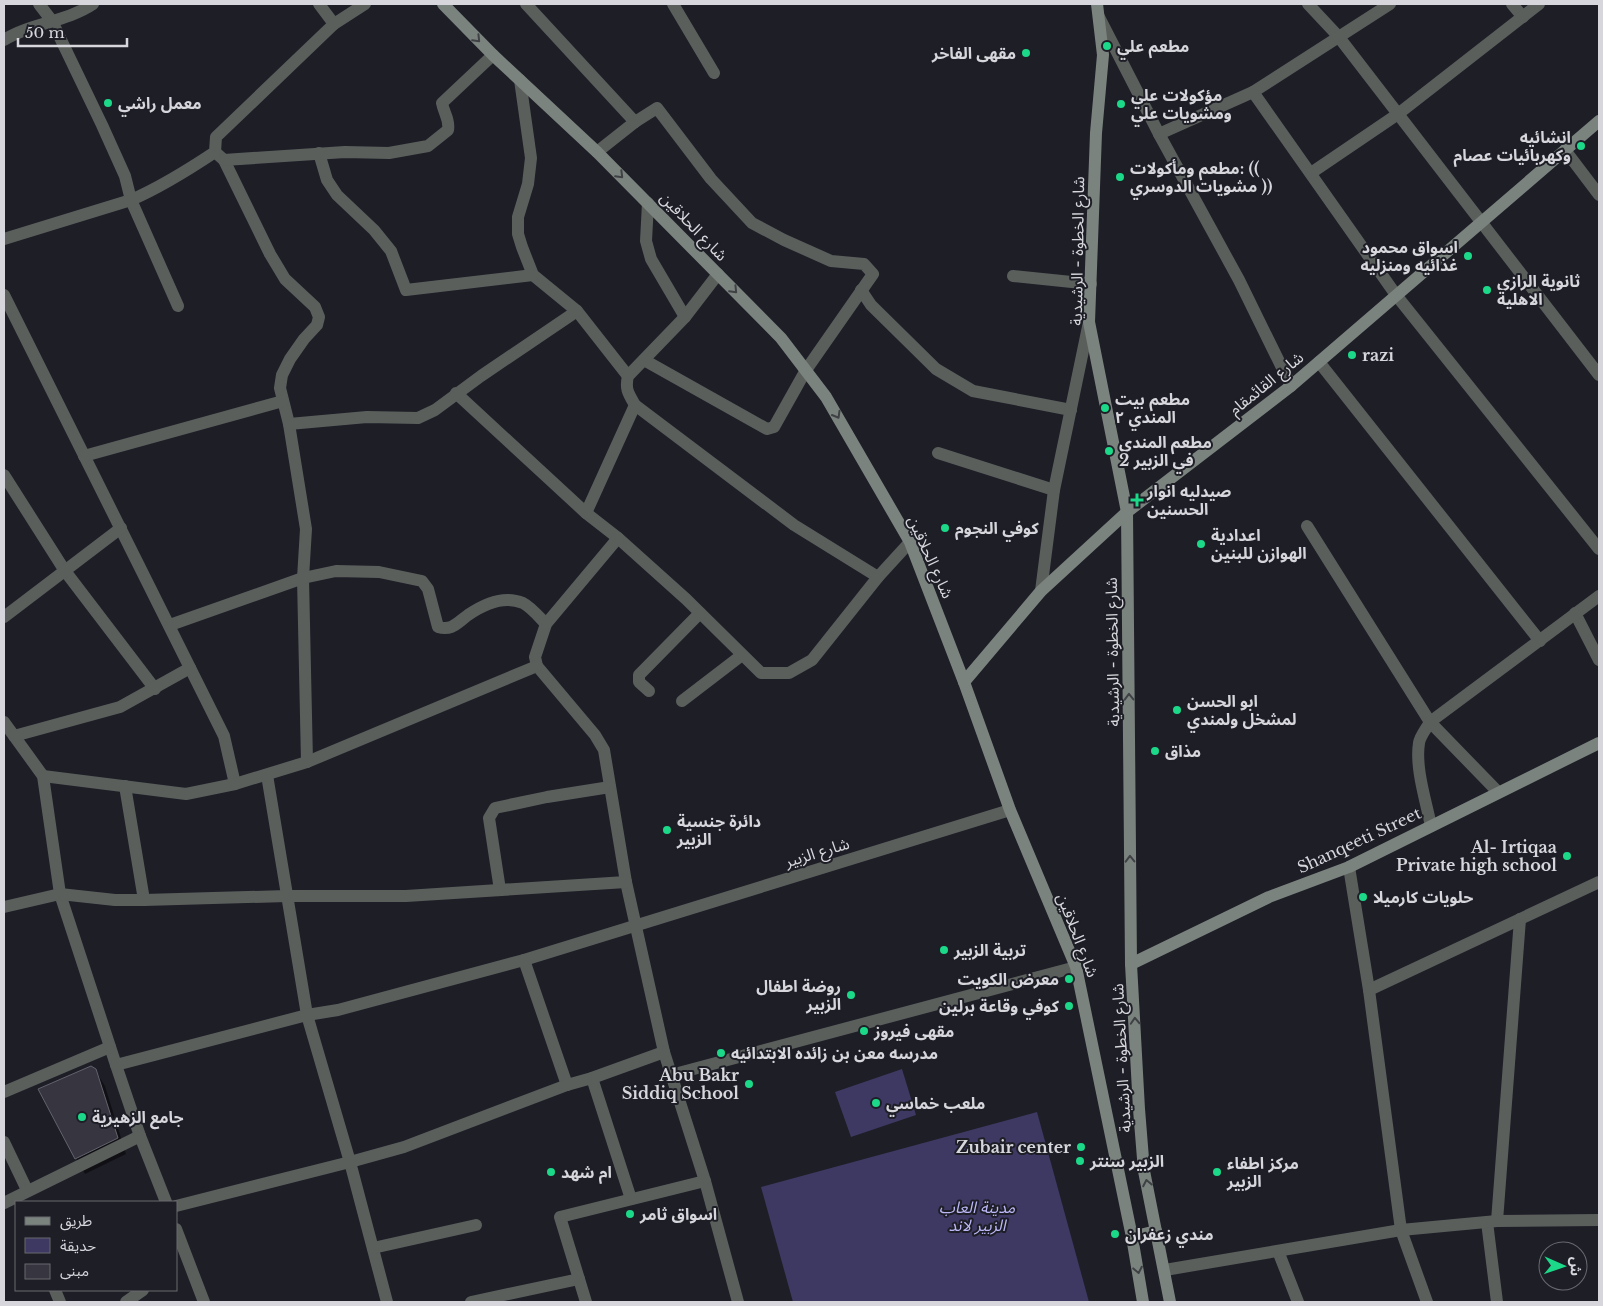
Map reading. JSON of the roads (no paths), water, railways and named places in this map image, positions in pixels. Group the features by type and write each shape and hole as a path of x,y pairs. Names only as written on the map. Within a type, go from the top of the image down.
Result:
{"main road":[{"name":"شارع الحلاقين","path":"443,4 493,55 597,152 781,338 826,396 910,542 964,682 1010,810 1076,967 1132,1237 1143,1302"},
{"name":"شارع الخطوة - الرشيدية","path":"1096,4 1103,54 1096,133 1089,322 1126,512 1131,964 1144,1171 1170,1302"},
{"name":"شارع القائمقام","path":"964,682 1041,591 1126,512 1291,386 1599,121"},
{"name":"Shanqeeti Street","path":"1131,964 1269,897 1348,867 1599,743"},
{"path":"1132,1237 1156,1231"}],"street":[{"path":"39,4 52,21 125,176 131,200 178,306"},
{"path":"4,40 16,32 82,11 93,4"},
{"path":"319,4 334,24"},
{"path":"307,762 303,578 306,529 289,424 280,388 282,375 304,339 316,325 319,317 316,307 285,280 270,254 220,156 216,137 334,24 366,4"},
{"path":"526,4 635,122"},
{"path":"673,4 714,73"},
{"path":"1308,4 1338,36 1599,375"},
{"path":"1159,134 1254,92 1390,4"},
{"path":"1512,4 1523,17"},
{"path":"1310,173 1398,114 1539,4"},
{"path":"1099,17 1159,134 1240,280 1291,386"},
{"path":"4,239 131,200 220,156 345,152 389,154 428,146 448,130 449,122 442,103 493,55"},
{"path":"520,80 531,158 528,184 518,217 518,234 534,275 577,311 628,376"},
{"path":"1254,92 1396,295 1599,549"},
{"path":"597,152 635,122 657,108 711,179 752,223 831,261 864,264 874,274 806,370 774,427 767,429 644,360"},
{"path":"1566,150 1599,195"},
{"path":"319,153 327,180 337,195 374,230 390,251 406,290 534,275"},
{"path":"648,203 646,241 651,259 685,317"},
{"path":"718,274 685,317 628,376 626,388 635,405 794,525 878,577"},
{"path":"1013,276 1091,284"},
{"path":"861,290 871,305 936,369 973,391 1071,410"},
{"path":"4,295 224,736 235,784"},
{"path":"289,424 367,417 418,418 435,410 456,393 577,311"},
{"path":"1041,591 1054,490 1089,322"},
{"path":"1319,362 1540,641"},
{"path":"456,393 586,513 618,538 761,673 789,673 812,660 878,577 910,542"},
{"path":"84,456 283,401"},
{"path":"586,513 635,405"},
{"path":"938,453 1054,490"},
{"path":"4,475 65,571 155,689"},
{"path":"1307,526 1430,722 1498,792"},
{"path":"4,617 121,528"},
{"path":"618,538 546,624 535,657 537,666 595,735 604,750 626,882 664,1052 705,1181 738,1302"},
{"path":"170,625 303,578 336,571 379,572 422,581 428,588 438,628 454,627 469,615 494,601 509,600 524,604 546,624"},
{"path":"1431,826 1421,776 1419,754 1419,741 1430,722 1599,596"},
{"path":"1575,613 1599,660"},
{"path":"649,691 639,682 639,675 700,614"},
{"path":"682,701 742,655"},
{"path":"43,776 186,794 235,784 307,762 537,666"},
{"path":"14,736 120,707 190,668"},
{"path":"4,722 43,776 60,894 140,1136 166,1201"},
{"path":"267,775 307,1015 350,1162 387,1302"},
{"path":"125,786 144,900"},
{"path":"500,890 489,818 495,808 610,787"},
{"name":"شارع الزبير","path":"116,1065 307,1015 338,1010 524,960 1010,810"},
{"path":"1348,867 1370,990 1400,1230 1427,1302"},
{"path":"4,907 60,894 115,900 287,896 406,896 626,882"},
{"path":"1370,990 1599,882"},
{"path":"1497,1302 1492,1221 1520,919"},
{"path":"524,960 567,1085"},
{"path":"671,1075 1076,967"},
{"path":"4,1092 110,1048"},
{"path":"178,1205 350,1162 404,1146 567,1085 664,1052"},
{"path":"592,1078 631,1200"},
{"path":"11,1202 27,1190 140,1136"},
{"path":"4,1142 27,1190"},
{"path":"586,1302 560,1217 705,1181"},
{"path":"1165,1270 1400,1230 1492,1221 1599,1220"},
{"path":"373,1248 476,1225"},
{"path":"178,1242 181,1261 204,1302"},
{"path":"1278,1251 1298,1302"},
{"path":"470,1302 579,1279"},
{"path":"126,1302 142,1291"}],"place":[{"name":"مطعم علي","path":"1107,46"},
{"name":"مقهى الفاخر","path":"1026,53"},
{"name":"معمل راشي","path":"108,103"},
{"name":"مؤكولات علي ومشويات علي","path":"1121,104"},
{"name":"انشائيه وكهربائيات عصام","path":"1581,146"},
{"name":"مطعم ومأكولات: (( مشويات الدوسري ))","path":"1120,177"},
{"name":"اسواق محمود غذائيه ومنزليه","path":"1468,256"},
{"name":"ثانوية الرازي الاهلية","path":"1487,290"},
{"name":"razi","path":"1352,355"},
{"name":"مطعم بيت المندي ٢","path":"1105,408"},
{"name":"مطعم المندي 2 في الزبير","path":"1109,451"},
{"name":"صيدليه انوار الحسنين","path":"1137,500"},
{"name":"كوفي النجوم","path":"945,528"},
{"name":"اعدادية الهوازن للبنين","path":"1201,544"},
{"name":"ابو الحسن لمشخل ولمندي","path":"1177,710"},
{"name":"مذاق","path":"1155,751"},
{"name":"دائرة جنسية الزبير","path":"667,830"},
{"name":"Al- Irtiqaa Private high school","path":"1567,856"},
{"name":"حلويات كارميلا","path":"1363,897"},
{"name":"تربية الزبير","path":"944,950"},
{"name":"معرض الكويت","path":"1069,979"},
{"name":"روضة اطفال الزبير","path":"851,995"},
{"name":"كوفي وقاعة برلين","path":"1069,1006"},
{"name":"مقهى فيروز","path":"864,1031"},
{"name":"مدرسه معن بن زائده الابتدائيه","path":"721,1053"},
{"name":"Abu Bakr Siddiq School","path":"749,1084"},
{"name":"ملعب خماسي","path":"876,1103"},
{"name":"جامع الزهيرية","path":"82,1117"},
{"name":"Zubair center","path":"1081,1147"},
{"name":"الزبير سنتر","path":"1080,1161"},
{"name":"ام شهد","path":"551,1172"},
{"name":"مركز اطفاء الزبير","path":"1217,1172"},
{"name":"اسواق ثامر","path":"630,1214"},
{"name":"مندي زعفران","path":"1115,1234"}],"park label":[{"name":"مدينة العاب الزبير لاند","path":"977,1216"}]}
